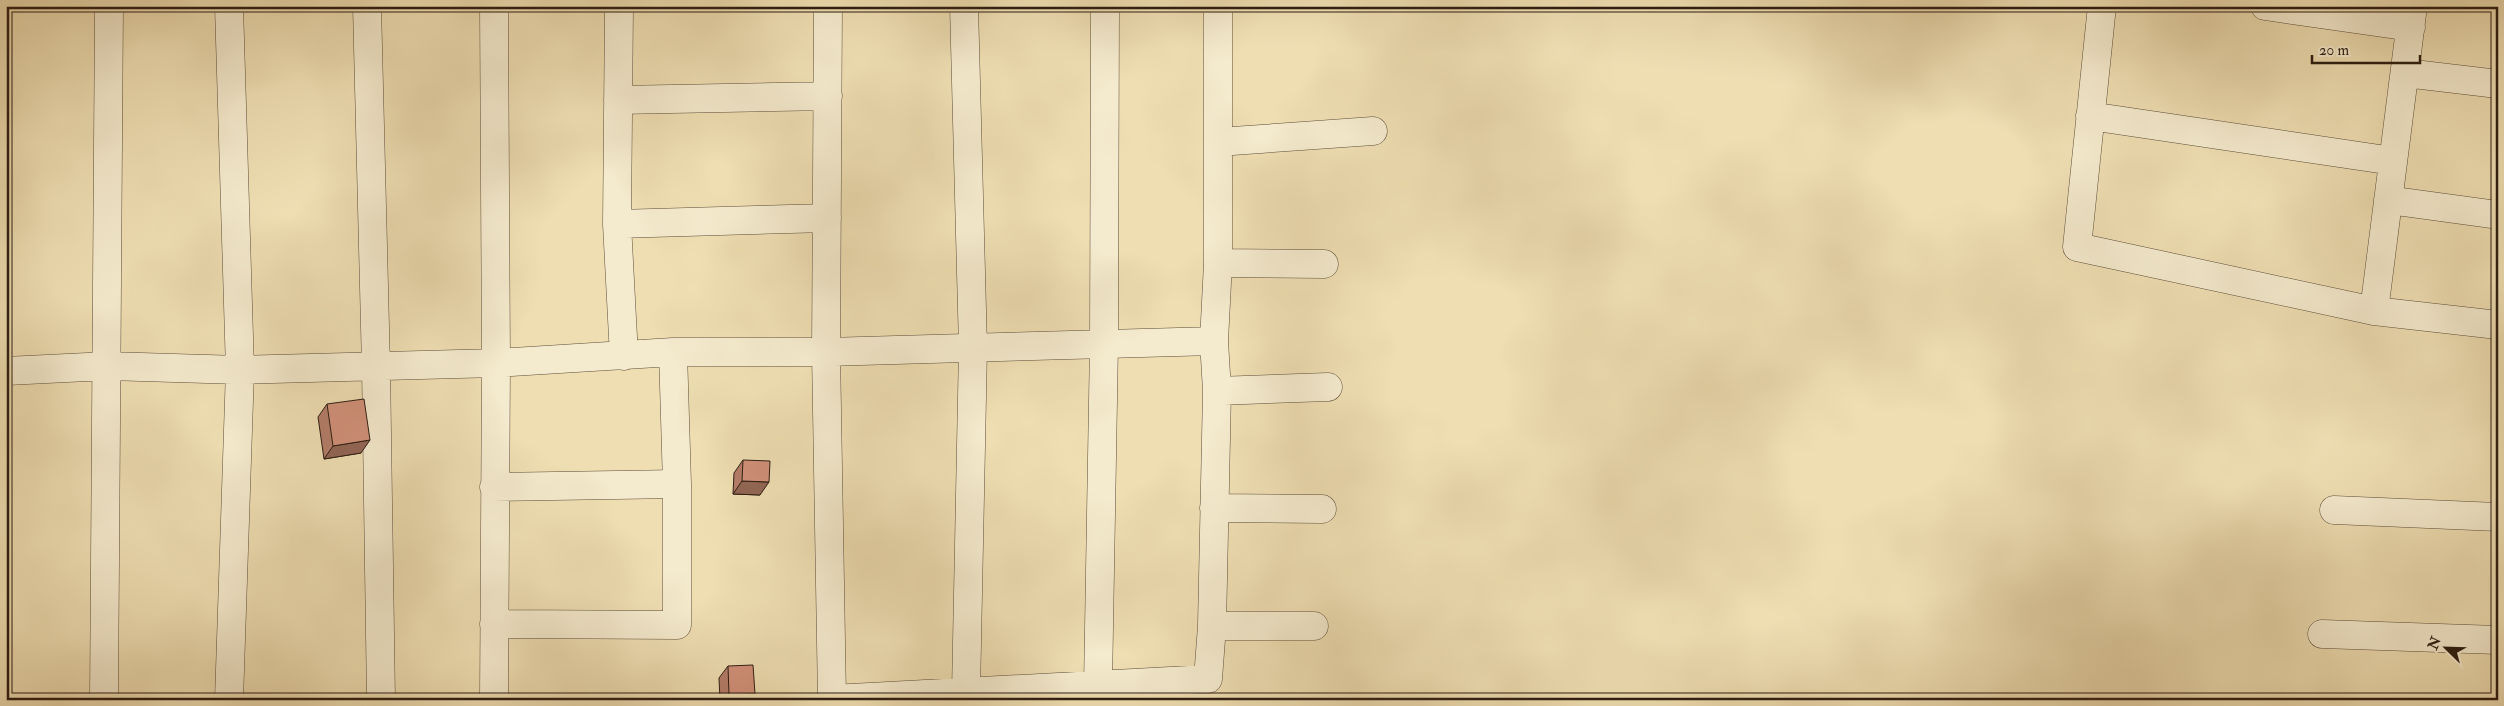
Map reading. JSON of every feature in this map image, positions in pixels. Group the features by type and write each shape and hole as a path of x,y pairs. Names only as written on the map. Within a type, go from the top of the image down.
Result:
{"street":[{"path":"104,700 108,366 109,6"},
{"path":"229,6 240,370 229,700"},
{"path":"367,6 376,368 381,700"},
{"path":"494,6 496,363 494,700"},
{"path":"619,6 617,224 624,356"},
{"path":"828,6 826,352 832,699 1208,679 1212,626 1217,391 1214,341 1218,263 1218,6"},
{"path":"964,6 973,348 966,692"},
{"path":"1098,685 1104,344 1105,6"},
{"path":"2102,6 2076,246 2374,311 2498,325"},
{"path":"2265,6 2412,17 2374,311"},
{"path":"2405,72 2498,84"},
{"path":"618,100 828,96"},
{"path":"2090,116 2394,161"},
{"path":"1218,142 1373,132"},
{"path":"2388,200 2498,215"},
{"path":"617,224 827,218"},
{"path":"1218,263 1324,264"},
{"path":"6,371 108,366 240,370 376,368 673,352 826,352 1214,341"},
{"path":"494,624 677,625 677,484 673,352"},
{"path":"1217,391 1328,387"},
{"path":"494,487 677,484"},
{"path":"1214,508 1322,510"},
{"path":"2334,510 2498,517"},
{"path":"1212,626 1314,626"},
{"path":"2322,634 2498,640"}],"building":[{"path":"364,399 370,440 333,446 327,404"},
{"path":"743,460 770,461 769,482 742,481"},
{"path":"753,665 755,694 729,695 728,666"}]}
